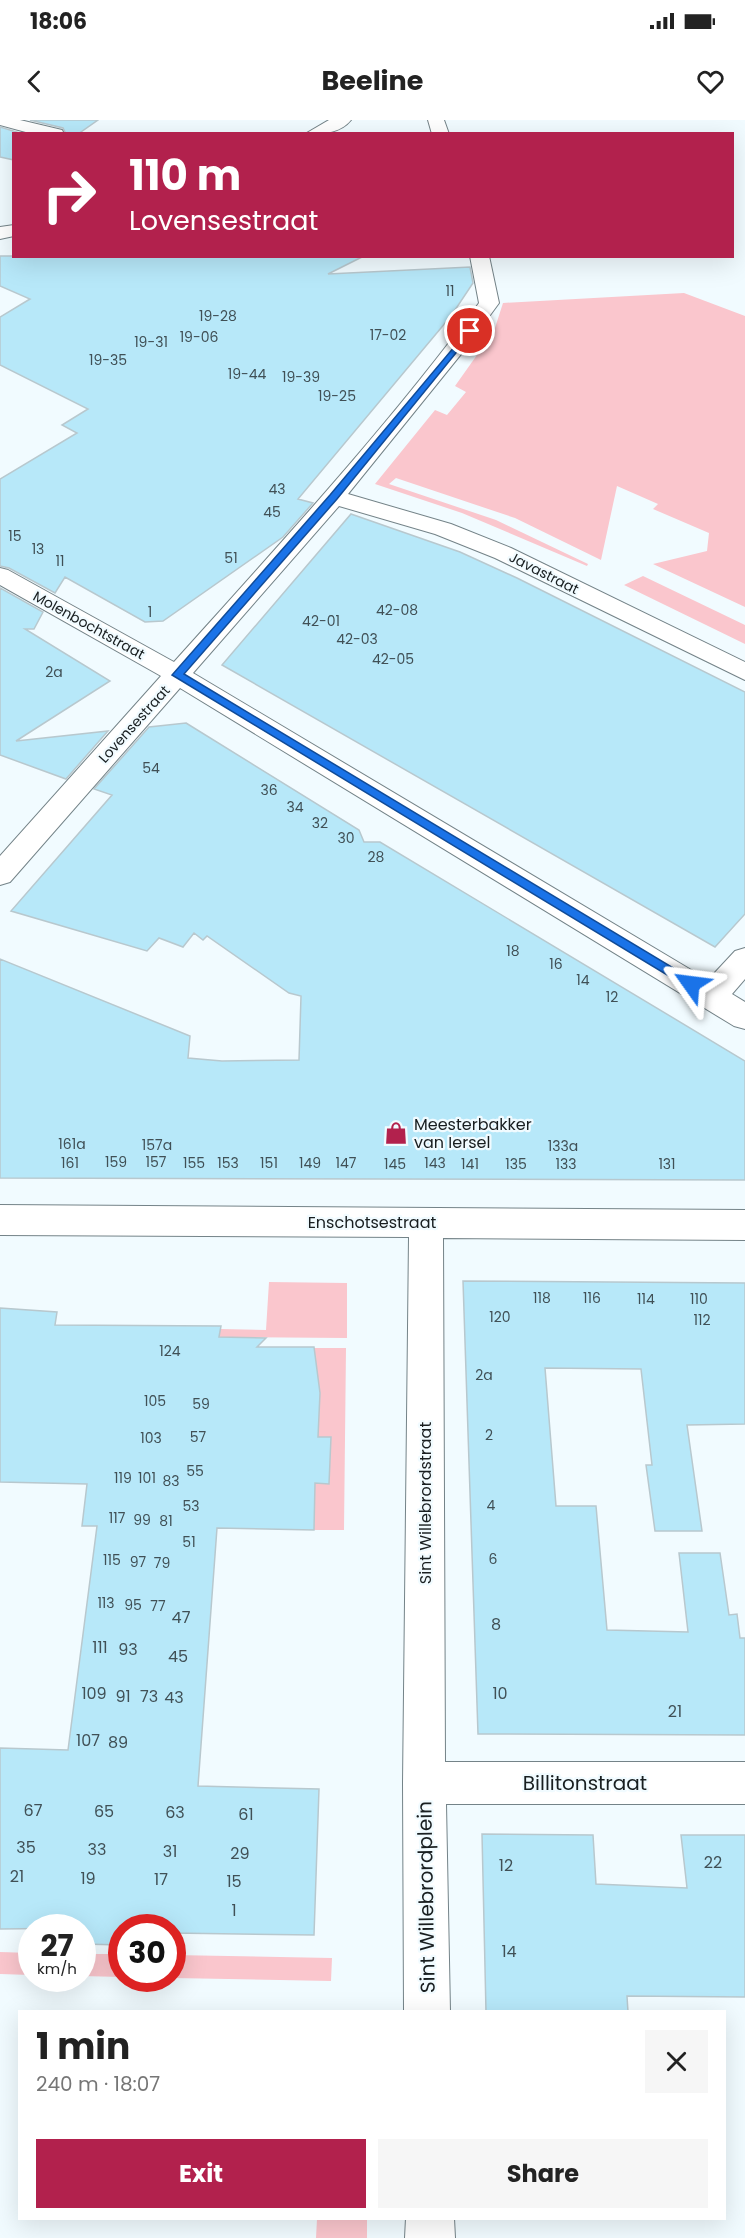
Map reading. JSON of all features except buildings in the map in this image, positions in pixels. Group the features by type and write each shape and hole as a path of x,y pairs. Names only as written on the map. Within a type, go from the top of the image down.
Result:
{"street":[{"path":"0,120 48,132"},
{"path":"317,132 343,120"},
{"name":"Lovensestraat","path":"1,872 334,497 459,344 489,303 479,258"},
{"name":"Javastraat","path":"334,497 443,529 503,553 745,672"},
{"name":"Molenbochtstraat","path":"0,575 178,675 745,1017"},
{"path":"712,996 745,959"},
{"name":"Enschotsestraat","path":"0,1220 745,1225"},
{"name":"Sint Willebrordstraat","path":"424,1783 426,1222"},
{"name":"Billitonstraat","path":"424,1783 745,1783"},
{"name":"Sint Willebrordplein","path":"424,1783 427,2010"},
{"path":"430,2220 430,2238"}],"shaded area":[{"path":"684,293 745,316 745,607 653,564 707,551 709,533 653,509 658,504 617,486 601,560 515,518 396,478 389,484 496,520 588,564 587,566 462,513 375,484 435,410 447,415 466,392 455,386 494,331 503,303"},
{"path":"643,576 745,625 745,644 624,585"},
{"path":"269,1282 347,1283 347,1338 220,1337 220,1329 266,1330"},
{"path":"302,1348 346,1348 344,1530 314,1530 315,1483 329,1483 331,1437 318,1437"},
{"path":"0,1952 18,1953 18,1975 0,1974"},
{"path":"96,1954 108,1954 108,1977 96,1976"},
{"path":"186,1955 332,1958 331,1981 186,1978"},
{"path":"317,2220 367,2220 367,2238 316,2238"}],"place":[{"name":"Meesterbakker van Iersel","path":"396,1133"}],"route":[{"path":"470,331 334,497 178,675 691,984"}]}
